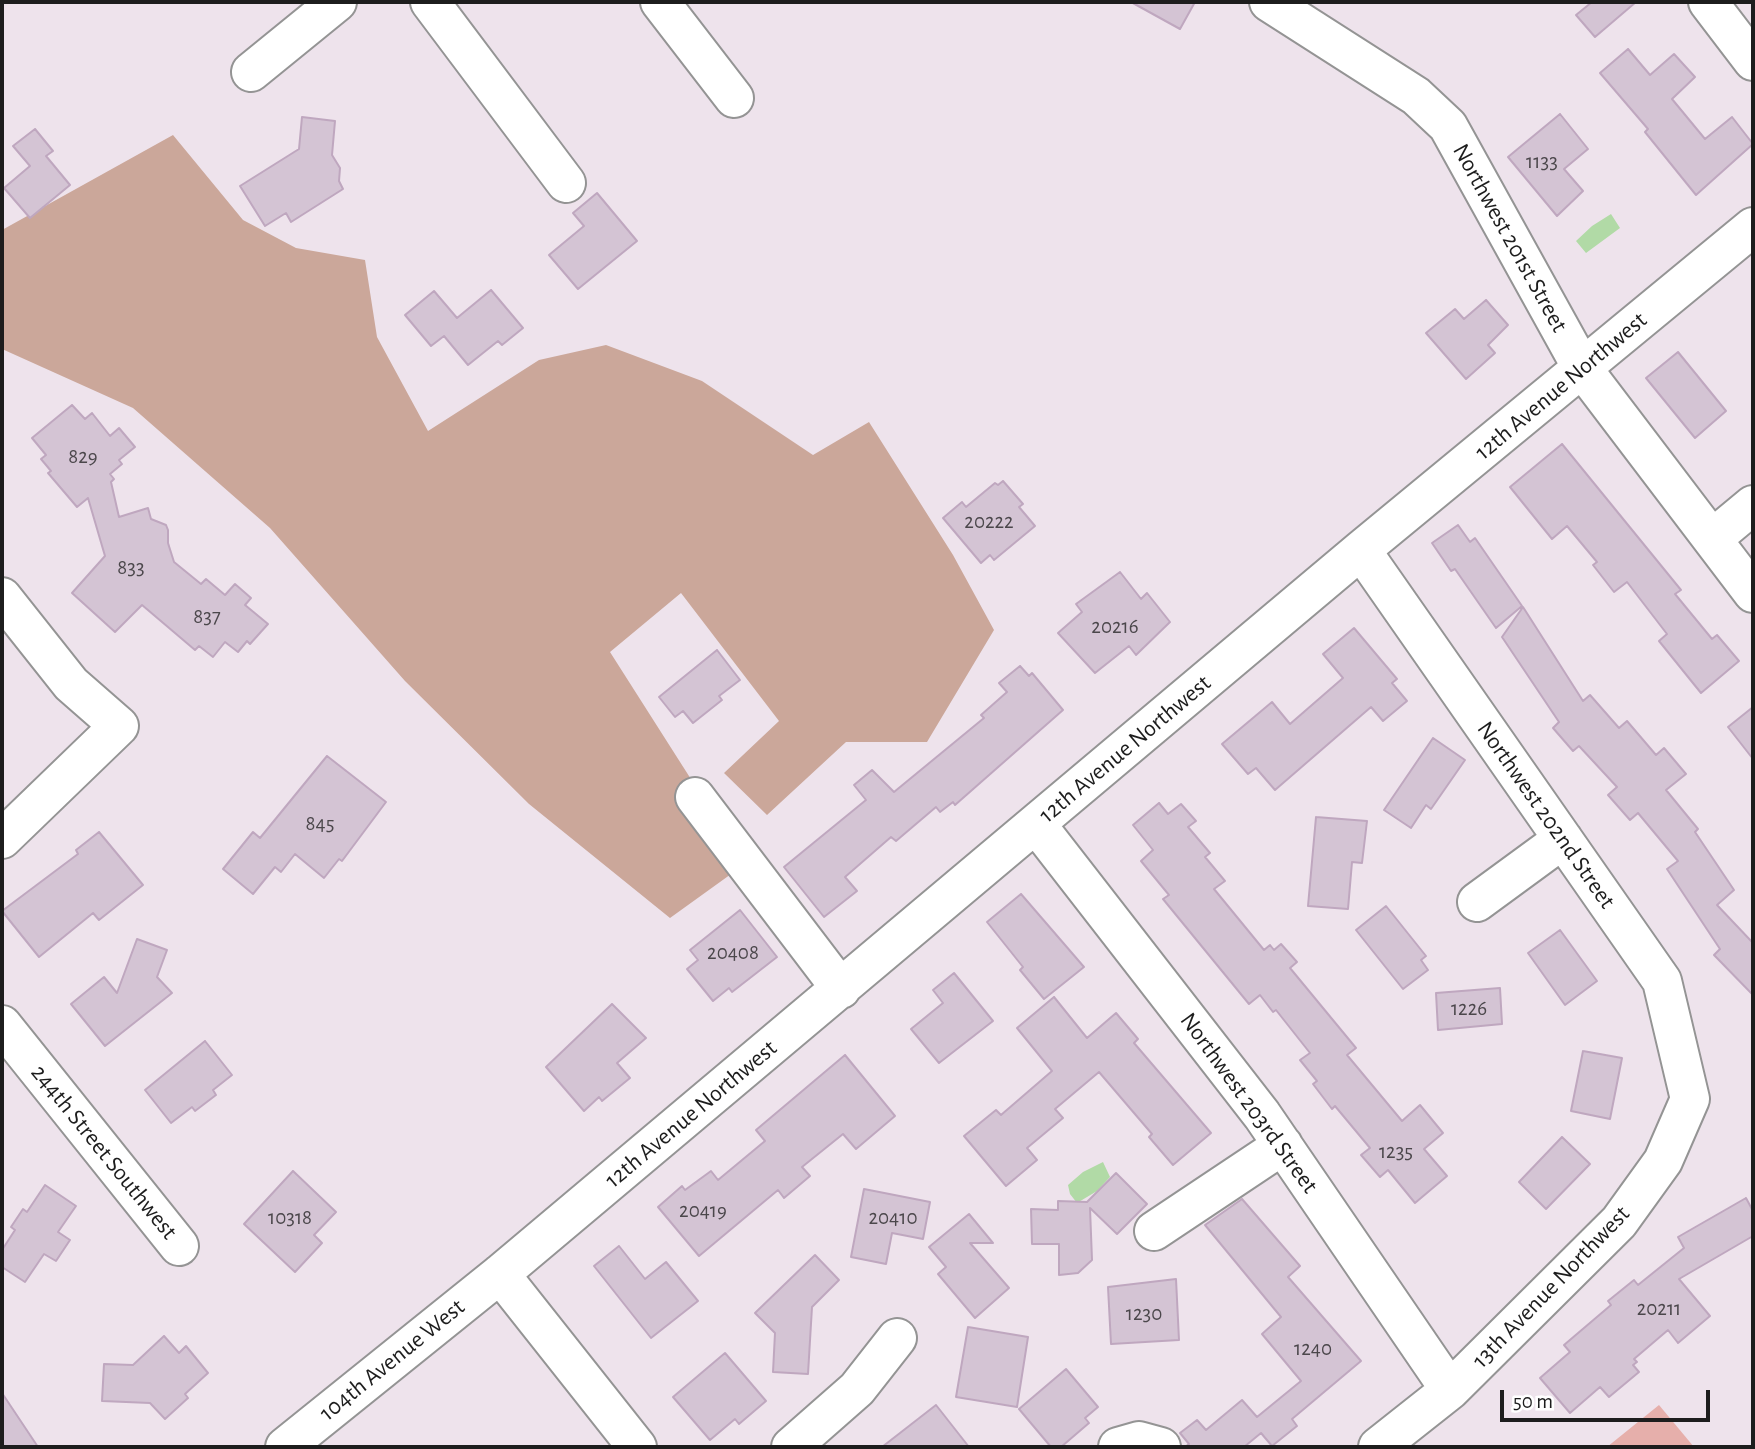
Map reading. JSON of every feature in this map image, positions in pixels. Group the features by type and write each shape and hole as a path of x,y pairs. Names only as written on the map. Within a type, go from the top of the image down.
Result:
{"street":[{"path":"251,72 337,2"},
{"path":"430,2 566,183"},
{"path":"660,2 734,98"},
{"name":"Northwest 201st Street","path":"1269,2 1416,96 1448,126 1582,368 1753,593"},
{"path":"1708,2 1753,61"},
{"name":"12th Avenue Northwest","path":"500,1273 1361,550 1753,227"},
{"path":"1712,540 1753,505"},
{"name":"Northwest 202nd Street","path":"1361,550 1662,981 1690,1099"},
{"path":"2,597 71,684 119,726 2,839"},
{"path":"695,797 841,989"},
{"name":"Northwest 203rd Street","path":"1036,824 1283,1145 1450,1391"},
{"path":"1477,902 1563,839"},
{"name":"244th Street Southwest","path":"2,1025 179,1246"},
{"name":"13th Avenue Northwest","path":"1378,1447 1450,1391 1619,1222 1663,1161 1690,1099"},
{"path":"1154,1231 1283,1145"},
{"path":"500,1273 636,1447"},
{"name":"104th Avenue West","path":"285,1447 500,1273"},
{"path":"791,1447 857,1389 897,1338"},
{"path":"1118,1447 1139,1441 1161,1447"}],"shaded area":[{"path":"173,135 243,220 296,248 365,260 377,337 428,431 539,360 606,345 702,381 813,455 869,422 953,555 994,630 927,742 846,742 767,815 724,773 779,721 681,593 610,652 745,864 670,918 529,804 405,681 270,528 133,408 2,349 2,230"},
{"path":"1611,214 1620,228 1586,253 1576,241 1592,226"},
{"path":"1103,1162 1110,1177 1097,1191 1077,1203 1070,1194 1068,1185 1083,1172"},
{"path":"1659,1405 1694,1447 1607,1447"}],"building":[{"path":"1131,2 1195,2 1180,29"},
{"path":"1592,2 1636,2 1595,37 1576,15"},
{"path":"1628,49 1650,75 1674,54 1695,77 1672,99 1705,139 1732,117 1753,144 1696,195 1645,132 1648,129 1600,73"},
{"path":"1560,114 1588,149 1564,169 1583,191 1557,216 1508,157"},
{"path":"302,117 335,121 332,155 340,168 339,181 343,189 291,222 286,213 265,226 240,186 299,149"},
{"path":"35,129 53,151 46,156 70,185 30,218 4,188 30,166 13,146"},
{"path":"597,193 637,241 578,289 549,255 584,226 573,213"},
{"path":"491,290 523,328 502,345 498,341 468,365 444,336 431,346 405,315 434,291 457,318"},
{"path":"1486,300 1508,325 1488,345 1495,353 1466,379 1426,333 1455,309 1464,319"},
{"path":"1678,352 1726,411 1695,438 1646,378"},
{"path":"72,405 85,419 92,413 110,436 119,428 135,447 119,460 122,464 110,474 114,479 111,482 119,517 148,508 151,519 166,525 174,562 201,584 206,579 225,595 235,584 251,598 245,605 268,624 250,644 247,641 238,652 225,642 213,657 199,646 195,650 142,605 115,632 72,593 105,556 88,498 77,507 48,473 51,471 41,459 46,455 32,438"},
{"path":"1562,444 1681,590 1675,594 1712,639 1717,635 1739,661 1701,693 1659,641 1667,634 1627,582 1614,592 1593,565 1597,562 1567,526 1552,539 1510,487"},
{"path":"1003,481 1023,504 1019,507 1035,526 994,560 990,555 981,563 943,518 962,502 966,507 995,483 998,485"},
{"path":"1458,525 1470,542 1475,538 1522,606 1496,628 1455,569 1451,571 1432,543"},
{"path":"1120,572 1141,599 1147,593 1170,622 1136,655 1129,646 1095,673 1058,633 1082,612 1076,604"},
{"path":"1523,607 1583,701 1590,695 1619,728 1627,721 1656,755 1664,748 1686,774 1666,790 1698,829 1695,832 1734,890 1717,905 1753,943 1753,995 1714,955 1720,949 1667,869 1678,861 1638,813 1630,820 1608,795 1617,787 1579,746 1573,751 1553,728 1559,722 1502,637"},
{"path":"1354,628 1397,679 1392,683 1407,701 1383,721 1371,707 1275,790 1256,768 1248,774 1222,744 1272,702 1290,724 1343,678 1323,654"},
{"path":"717,650 740,680 719,696 722,700 693,723 683,711 675,717 659,697"},
{"path":"1020,666 1029,676 1032,673 1063,710 955,805 953,802 940,812 936,807 896,841 891,837 845,877 857,891 824,917 784,867 866,800 854,785 872,770 894,792 984,718 981,715 1007,692 999,683"},
{"path":"1753,707 1753,759 1728,727"},
{"path":"1433,738 1465,760 1431,809 1426,805 1411,828 1384,810"},
{"path":"327,756 386,802 342,861 339,859 324,878 295,854 281,872 275,867 253,894 223,869 253,832 260,838"},
{"path":"1159,803 1168,814 1181,804 1196,821 1188,827 1210,853 1205,857 1225,881 1214,889 1264,950 1270,945 1274,950 1281,944 1297,962 1290,968 1356,1048 1347,1055 1402,1121 1420,1105 1443,1133 1424,1149 1447,1176 1415,1203 1388,1170 1380,1177 1361,1155 1370,1148 1335,1106 1332,1109 1313,1084 1317,1081 1300,1060 1310,1053 1276,1010 1273,1012 1260,995 1249,1004 1163,899 1169,895 1141,861 1153,850 1133,825"},
{"path":"1316,817 1367,821 1362,863 1352,862 1348,909 1308,906"},
{"path":"99,832 143,885 99,920 93,913 39,957 2,911 78,854 76,850"},
{"path":"1021,894 1084,967 1044,999 1020,970 1023,967 987,922"},
{"path":"1386,906 1426,956 1421,960 1428,970 1403,989 1356,930"},
{"path":"740,910 777,957 732,992 729,988 713,1001 687,969 698,960 690,950"},
{"path":"1560,930 1597,981 1565,1005 1528,953"},
{"path":"137,939 167,950 157,977 172,993 105,1046 71,1004 104,977 117,993"},
{"path":"954,973 993,1021 939,1063 911,1029 943,1003 933,990"},
{"path":"1500,988 1502,1024 1438,1030 1436,993"},
{"path":"1054,997 1087,1038 1116,1013 1138,1039 1134,1043 1211,1133 1173,1165 1149,1137 1152,1134 1099,1072 1055,1109 1063,1118 1027,1148 1037,1160 1006,1186 964,1136 996,1110 1001,1115 1052,1071 1017,1028"},
{"path":"612,1004 646,1038 617,1063 630,1078 602,1101 599,1097 584,1111 546,1067"},
{"path":"205,1041 232,1075 213,1090 216,1095 195,1111 192,1107 171,1123 145,1090"},
{"path":"1583,1051 1622,1058 1610,1119 1571,1111"},
{"path":"845,1055 895,1116 856,1149 843,1134 802,1167 810,1176 784,1198 778,1190 699,1256 658,1207 682,1186 685,1190 711,1171 718,1180 765,1141 756,1130"},
{"path":"1562,1137 1590,1164 1546,1209 1519,1182"},
{"path":"293,1171 336,1212 314,1235 322,1243 295,1272 244,1224"},
{"path":"1116,1173 1147,1204 1117,1234 1090,1208 1092,1260 1078,1273 1059,1275 1059,1244 1032,1244 1031,1209 1058,1210 1058,1201 1087,1202"},
{"path":"45,1185 76,1206 58,1232 70,1240 56,1261 44,1254 25,1282 2,1267 2,1250 15,1230 11,1227 23,1209 27,1212"},
{"path":"864,1189 930,1202 923,1239 892,1233 886,1264 851,1257"},
{"path":"1746,1198 1753,1211 1753,1236 1679,1279 1710,1316 1678,1343 1668,1330 1634,1359 1637,1362 1633,1365 1639,1372 1609,1397 1600,1387 1570,1413 1540,1378 1570,1352 1564,1345 1611,1305 1608,1301 1634,1280 1638,1285 1684,1248 1678,1237"},
{"path":"1242,1199 1300,1266 1288,1277 1361,1361 1292,1419 1297,1426 1272,1446 1261,1433 1244,1447 1185,1447 1189,1444 1180,1433 1197,1420 1206,1430 1242,1400 1257,1417 1301,1381 1262,1334 1281,1317 1205,1225"},
{"path":"969,1214 993,1243 970,1243 1009,1288 975,1318 938,1274 946,1267 929,1247"},
{"path":"619,1246 645,1279 666,1262 698,1301 651,1338 594,1266"},
{"path":"815,1255 839,1280 812,1307 808,1374 773,1372 775,1333 755,1313"},
{"path":"1176,1279 1179,1340 1111,1344 1108,1287"},
{"path":"968,1327 1028,1337 1017,1407 956,1397"},
{"path":"164,1336 179,1353 186,1346 208,1373 185,1394 188,1398 165,1419 150,1403 102,1401 104,1364 133,1365"},
{"path":"725,1353 766,1401 739,1424 735,1419 710,1440 673,1397"},
{"path":"1066,1369 1098,1407 1085,1418 1089,1423 1061,1447 1051,1447 1019,1409"},
{"path":"2,1393 38,1447 2,1447"},
{"path":"936,1405 969,1447 882,1447"}]}
